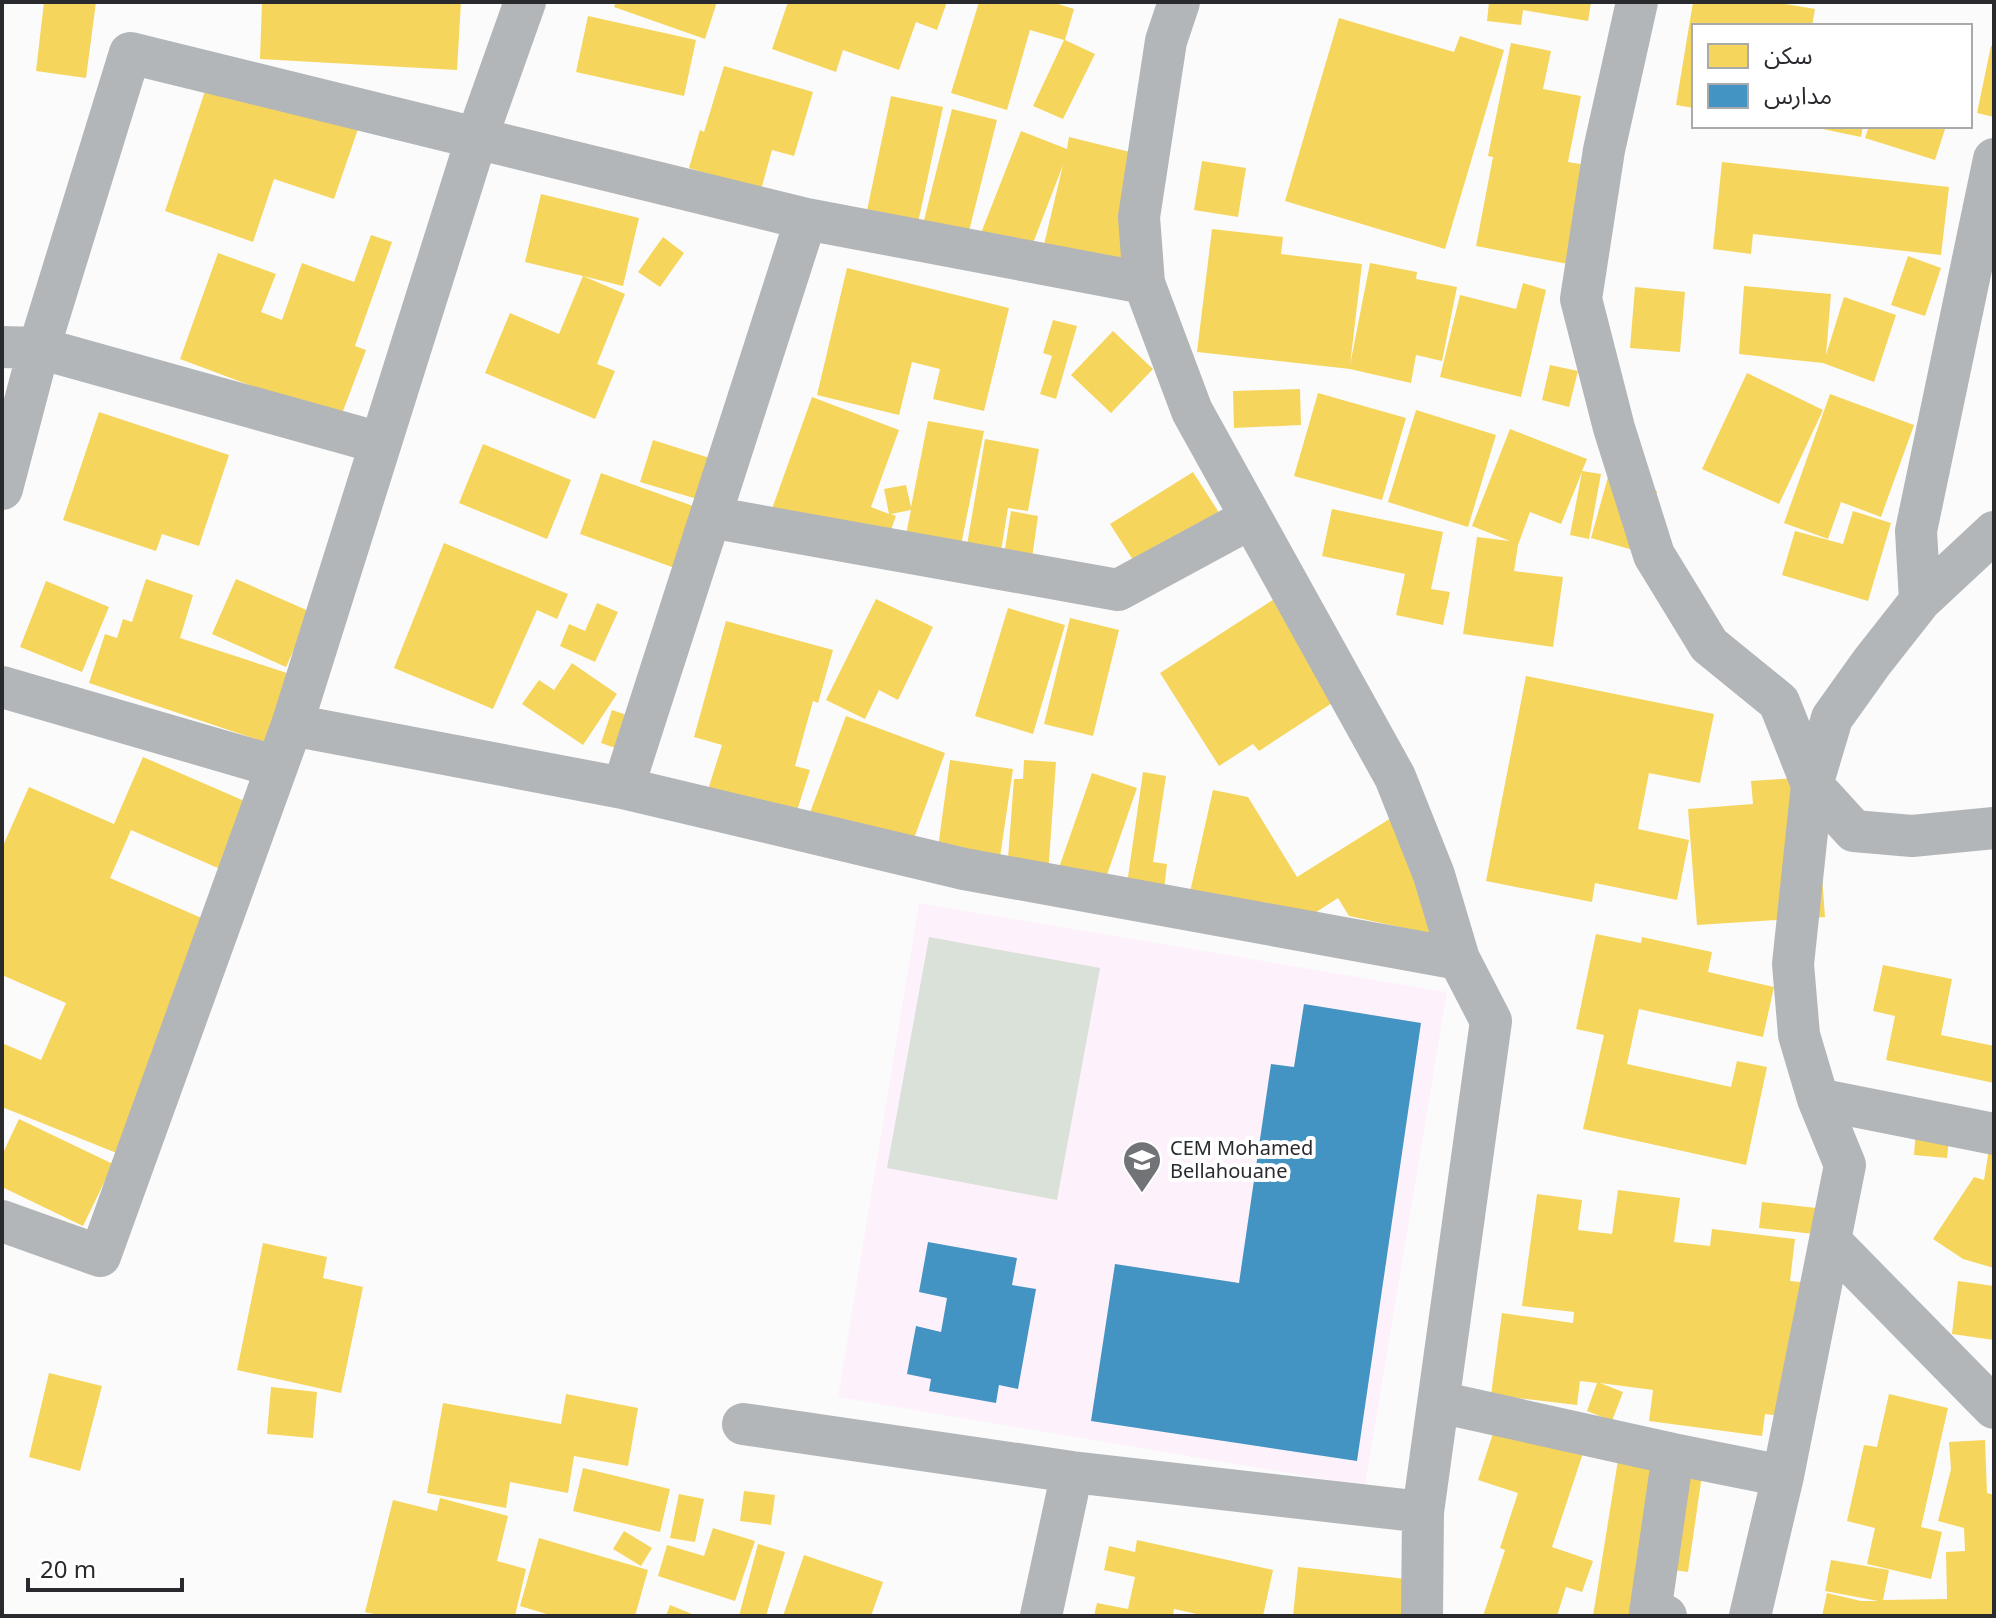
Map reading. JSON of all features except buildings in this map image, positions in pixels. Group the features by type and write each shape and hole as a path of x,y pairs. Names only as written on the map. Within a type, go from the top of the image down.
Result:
{"street":[{"path":"2,1221 100,1256 274,766 292,725 477,137 525,2"},
{"path":"1179,2 1166,41 1139,217 1144,283 1192,411 1395,777 1434,875 1459,959 1491,1021 1423,1512 1422,1616"},
{"path":"1637,2 1604,150 1581,299 1614,428 1654,555 1709,645 1779,702 1812,785 1854,831 1912,836 1994,828"},
{"path":"2,489 21,348 130,53 806,219 1144,283"},
{"path":"1920,601 1916,531 1994,159"},
{"path":"623,788 806,219"},
{"path":"21,348 380,443"},
{"path":"710,517 1118,590 1251,518"},
{"path":"1750,1616 1783,1476 1845,1165 1818,1099 1799,1035 1793,964 1812,785 1832,718 1920,601 1994,532"},
{"path":"2,687 274,766"},
{"path":"292,725 623,788 964,869 1459,959"},
{"path":"1818,1099 1994,1134"},
{"path":"1830,1241 1994,1408"},
{"path":"1439,1402 1783,1476"},
{"path":"743,1424 1072,1472 1423,1512"},
{"path":"1655,1615 1673,1454"},
{"path":"1041,1616 1072,1472"}],"shaded area":[{"name":"CEM Mohamed Bellahouane","path":"919,903 1447,992 1365,1486 838,1397"},
{"path":"929,937 1100,968 1057,1200 887,1168"}],"place":[{"name":"CEM Mohamed Bellahouane","path":"1142,1194"}]}
